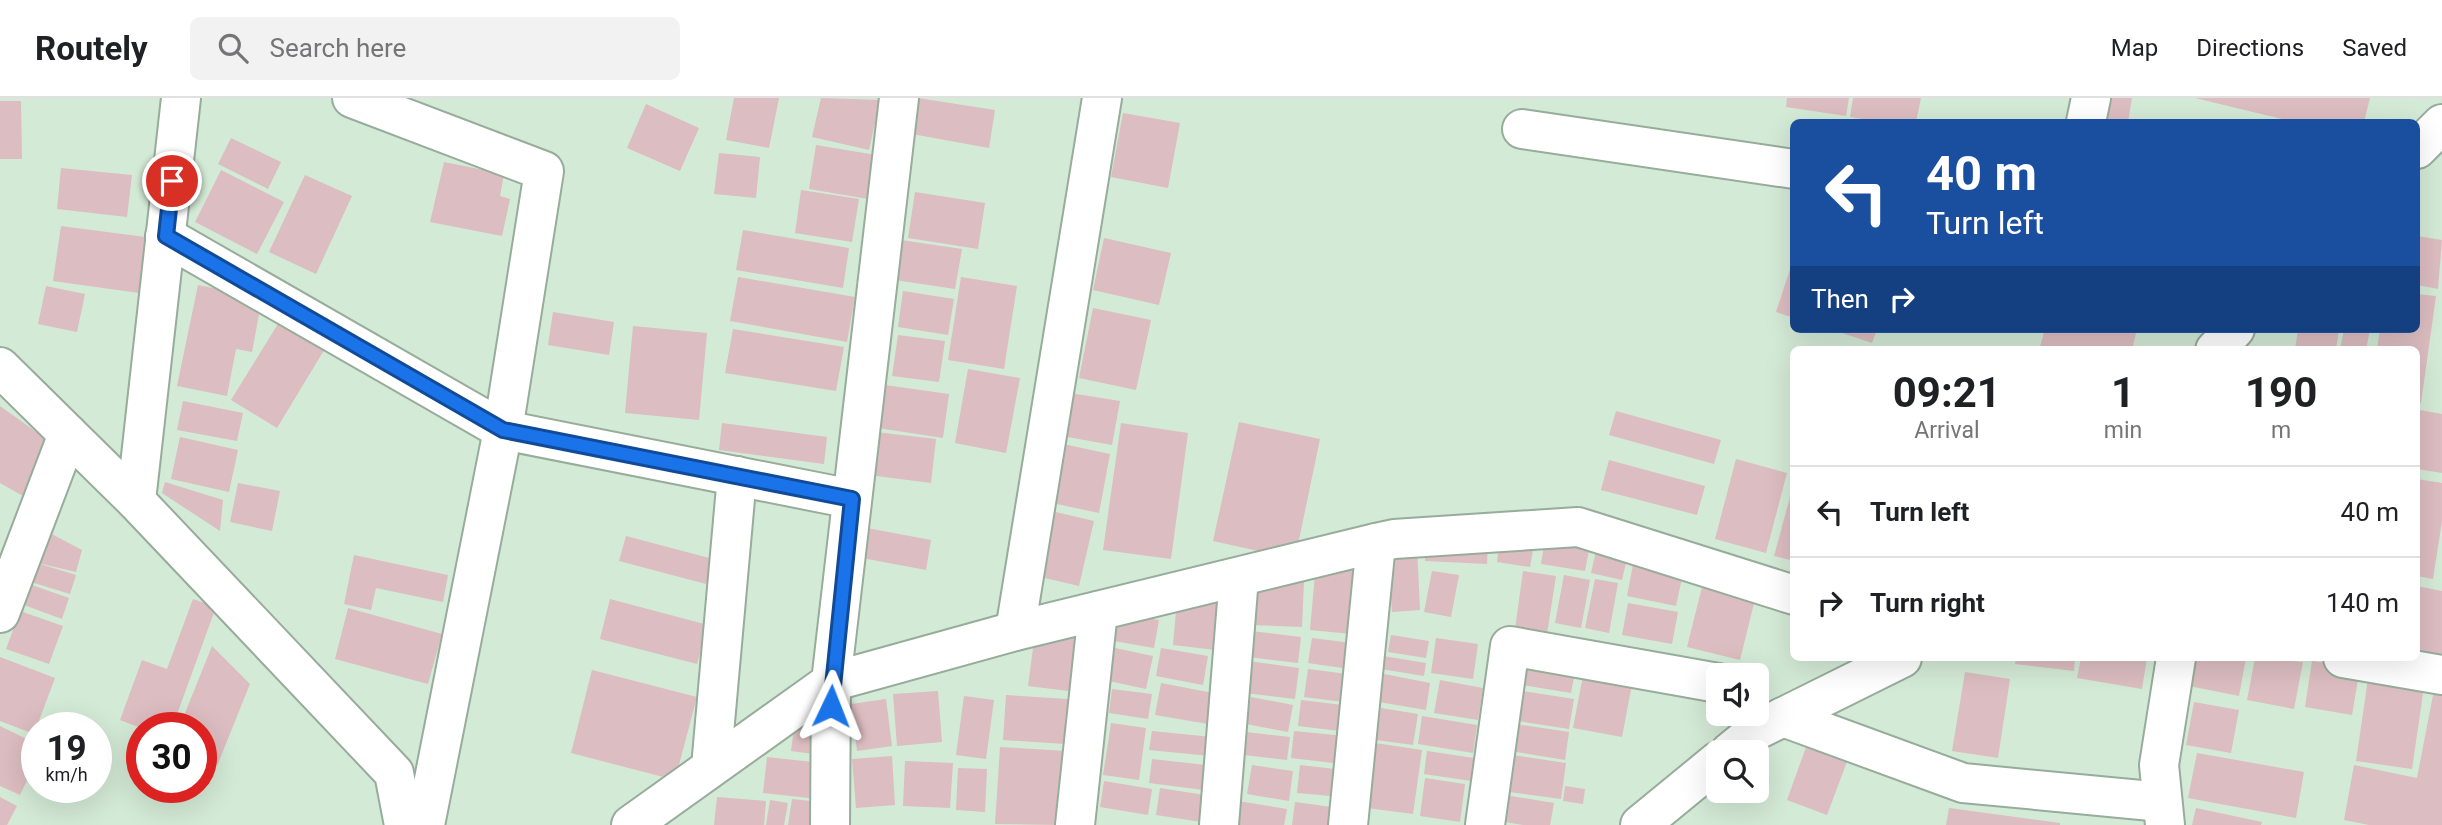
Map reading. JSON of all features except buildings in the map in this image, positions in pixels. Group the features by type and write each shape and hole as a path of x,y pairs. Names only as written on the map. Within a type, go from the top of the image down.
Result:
{"street":[{"path":"136,501 181,98"},
{"path":"352,98 544,171 503,430 425,825"},
{"path":"830,825 831,682 899,98"},
{"path":"1015,631 1102,98"},
{"path":"2087,119 2091,98"},
{"path":"2420,146 2442,124"},
{"path":"1522,129 1790,168"},
{"path":"166,236 503,430 852,499"},
{"path":"2219,346 2231,333"},
{"path":"0,367 136,501 394,773 404,825"},
{"path":"0,613 68,434"},
{"path":"711,768 737,476"},
{"path":"631,825 831,682 1015,631 1394,539 1578,527 1790,594"},
{"path":"1348,825 1376,543"},
{"path":"1219,825 1239,577"},
{"path":"1075,825 1098,611"},
{"path":"1485,825 1510,646 1706,681"},
{"path":"1755,729 1896,661"},
{"path":"1755,729 1963,783 2164,813 2158,765 2175,661"},
{"path":"2360,661 2442,676"},
{"path":"1640,825 1706,771"}],"route":[{"path":"172,181 166,236 503,430 852,499 831,682 831,706"}]}
